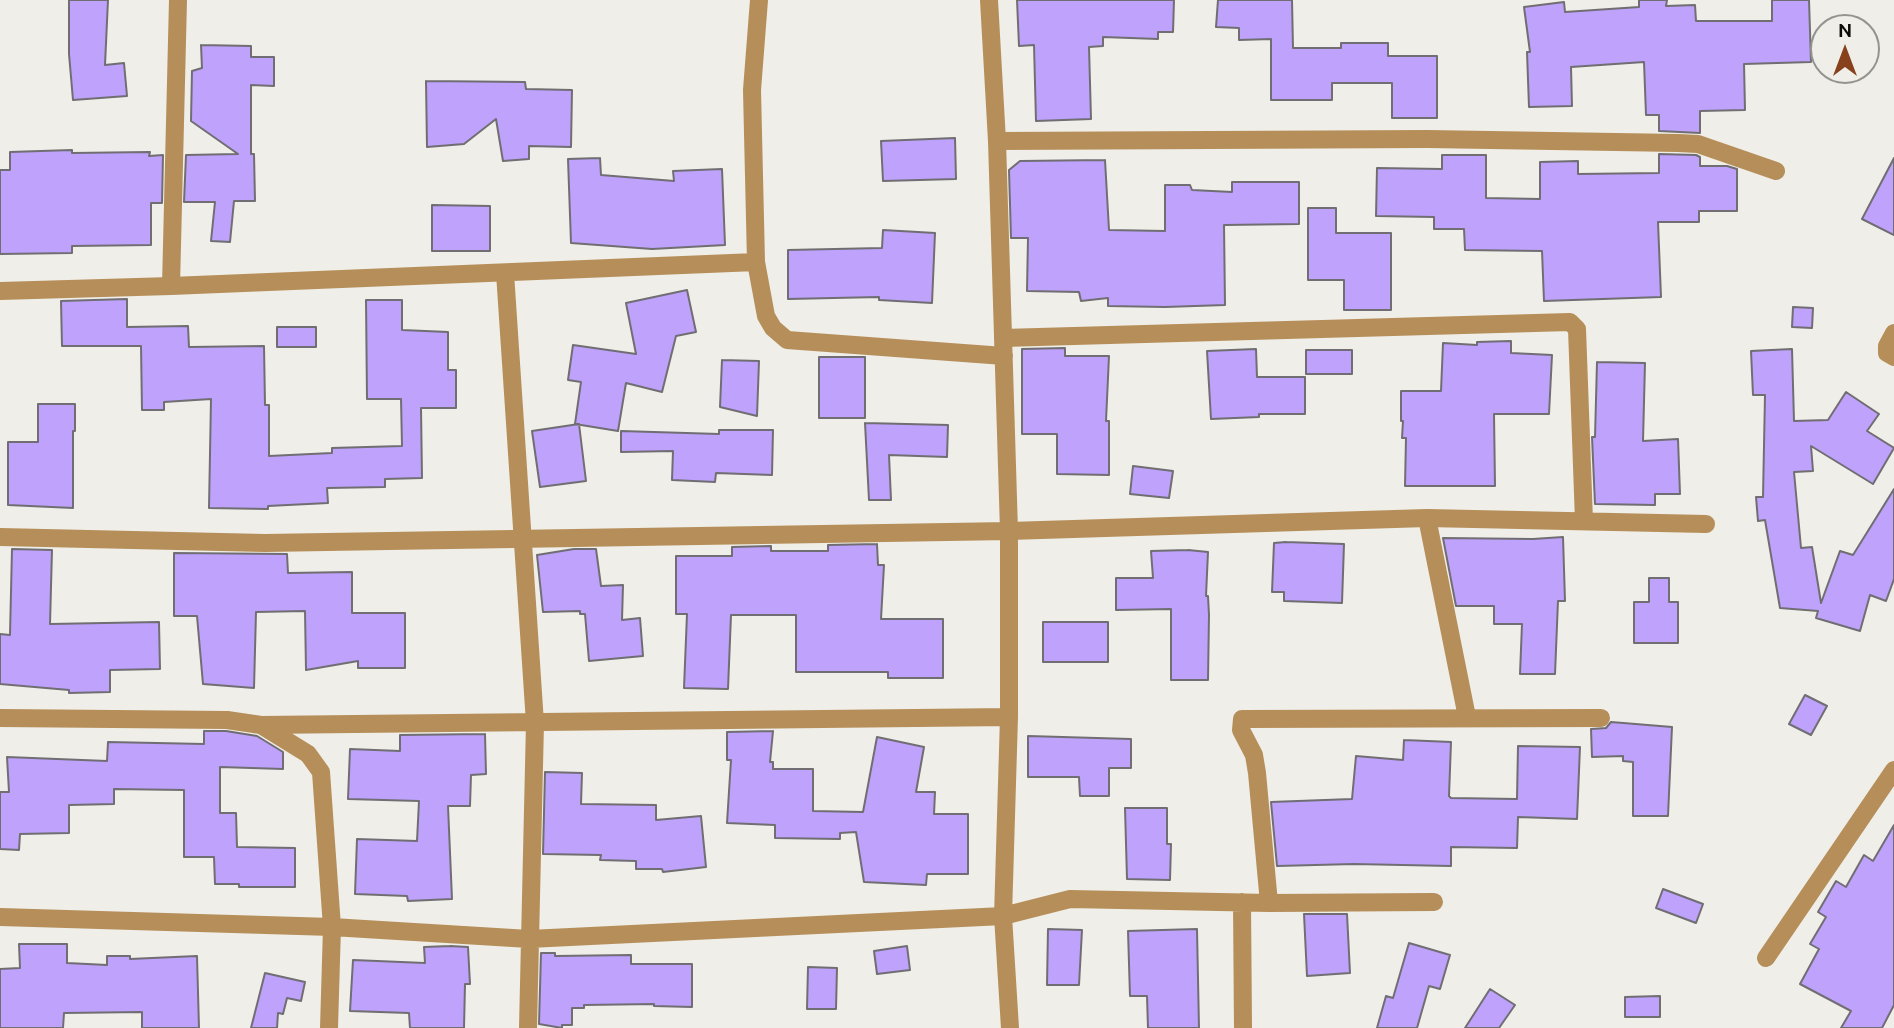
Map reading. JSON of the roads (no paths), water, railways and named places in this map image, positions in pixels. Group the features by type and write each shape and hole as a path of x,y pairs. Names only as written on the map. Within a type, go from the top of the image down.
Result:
{"street":[{"path":"171,286 178,0"},
{"path":"759,0 752,90 756,262 766,316 773,328 787,340 1004,347 1570,322 1577,329 1584,521"},
{"path":"989,0 997,141 1009,531 1010,717 1003,916 1010,1028"},
{"path":"997,141 1427,139 1678,143 1698,144 1776,171"},
{"path":"0,291 756,262"},
{"path":"505,273 534,723 528,1028"},
{"path":"1894,333 1887,346 1888,353 1894,358"},
{"path":"0,537 265,543 1009,531 1427,517 1706,524"},
{"path":"1427,517 1467,717"},
{"path":"0,718 227,720 261,725 1010,717"},
{"path":"1269,903 1258,774 1254,755 1241,730 1242,719 1601,718"},
{"path":"261,725 308,754 321,772 331,926 329,1028"},
{"path":"1766,958 1894,770"},
{"path":"0,917 331,926 529,939 1003,916 1070,899 1269,903 1434,902"},
{"path":"1242,902 1243,1028"}]}
